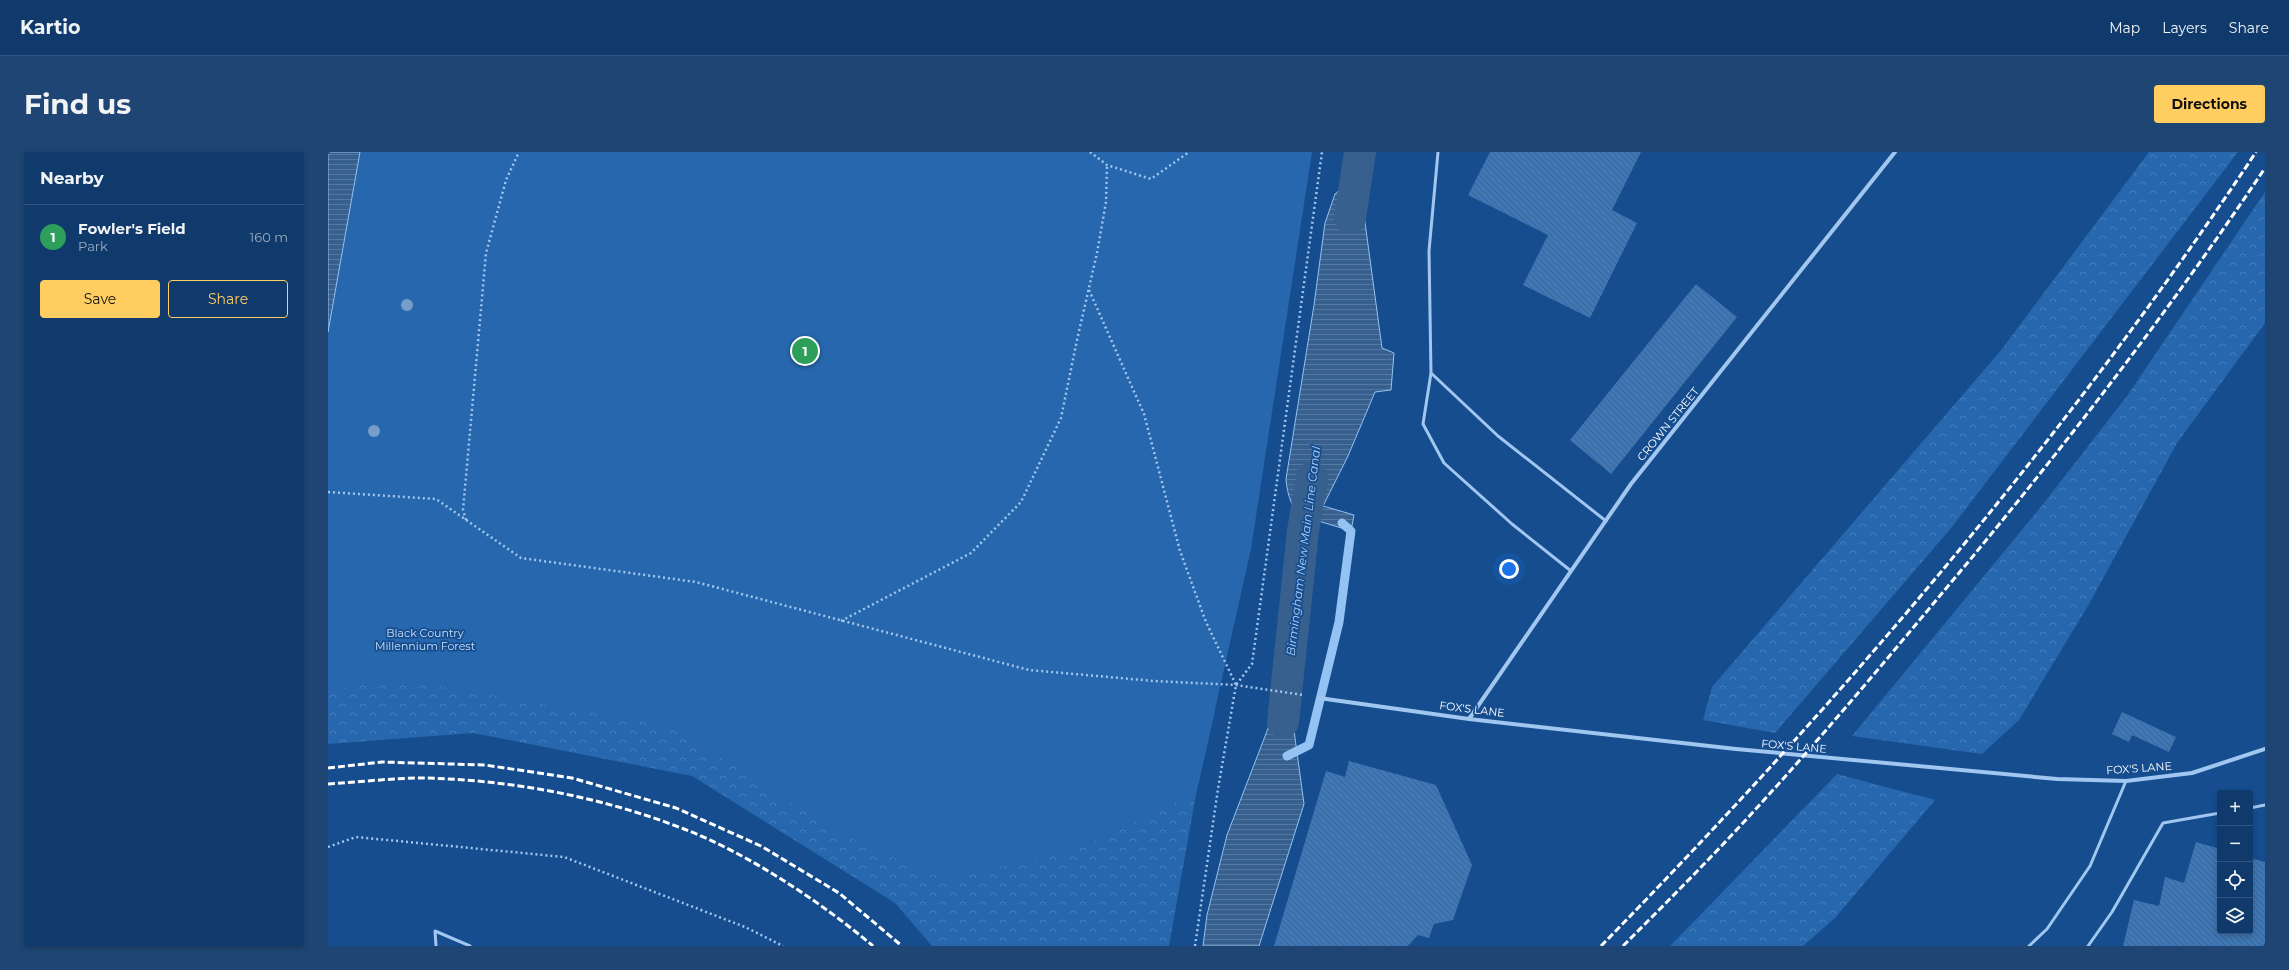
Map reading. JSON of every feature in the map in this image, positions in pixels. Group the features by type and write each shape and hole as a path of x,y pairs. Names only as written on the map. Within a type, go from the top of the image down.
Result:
{"street":[{"name":"CROWN STREET","path":"1469,719 1632,484 1895,152"},
{"name":"FOX'S LANE","path":"1319,698 1469,719 1736,749 2057,779 2126,781 2192,773 2265,750"}],"lane":[{"path":"1438,152 1429,251 1431,373 1423,424 1444,462 1512,524 1571,571"},
{"path":"1431,373 1498,436 1606,521"},
{"path":"2029,946 2047,929 2090,866 2126,781"},
{"path":"2253,807 2265,805"},
{"path":"2088,946 2112,912 2163,823 2217,814"},
{"path":"436,946 435,931 470,946"}],"path":[{"path":"467,521 463,510 486,253 506,180 519,152"},
{"path":"1090,152 1107,165 1151,179 1189,152"},
{"path":"1196,946 1218,789 1236,685 1252,664 1322,152"},
{"path":"841,621 971,553 1022,502 1061,418 1089,290 1106,202 1107,165"},
{"path":"1089,290 1144,414 1180,551 1206,622 1236,685"},
{"path":"328,492 436,499 522,558 696,582 1029,670 1154,681 1236,685 1319,698"},
{"path":"328,847 356,837 564,857 745,927 783,946"}],"green space":[{"path":"328,152 1312,152 1251,549 1196,794 1077,849 945,880 834,831 673,727 398,679 328,690"},
{"path":"2149,152 2238,152 1952,527 1775,733 1703,720 1712,687 2002,349"},
{"path":"2265,192 2265,323 2177,443 2089,604 2019,720 1982,754 1852,736 2040,508 2127,396"},
{"name":"Black Country Millennium Forest","path":"328,515 1215,711 1196,794 1169,946 932,946 895,903 692,776 473,733 328,744"},
{"path":"1837,774 1935,800 1835,918 1803,946 1670,946"}],"shaded area":[{"path":"328,152 360,152 328,332"},
{"path":"1356,176 1364,215 1382,348 1394,353 1391,390 1375,392 1348,456 1323,506 1354,515 1351,531 1312,519 1305,521 1300,517 1291,502 1286,479 1314,305 1325,223 1335,194"},
{"path":"1287,679 1304,804 1259,946 1203,946 1207,915 1227,835"}],"pier":[{"path":"1285,678 1289,678 1292,702 1277,698"}],"building":[{"path":"1490,152 1641,152 1612,210 1637,223 1590,318 1523,285 1548,235 1468,195"},
{"path":"1696,284 1737,317 1611,474 1570,440"},
{"path":"2122,712 2176,737 2169,752 2132,735 2129,742 2112,734"},
{"path":"1349,761 1436,785 1472,865 1453,920 1434,924 1429,938 1418,935 1408,946 1274,946 1326,771 1345,777"},
{"path":"2196,842 2217,848 2217,934 2253,934 2253,859 2265,862 2265,946 2123,946 2134,900 2159,906 2165,877 2184,883"}],"waterway":[{"name":"Birmingham New Main Line Canal","path":"1350,218 1360,152"},
{"name":"Birmingham New Main Line Canal","path":"1283,722 1303,531 1312,478"},
{"path":"1287,756 1309,745 1339,622 1351,531 1342,523"}],"railway":[{"path":"1601,946 1778,759 1864,663 1947,564 2029,464 2107,362 2183,258 2256,152"},
{"path":"1623,946 1747,819 1817,741 1969,561 2085,417 2159,319 2265,168"},
{"path":"328,768 382,762 485,765 572,778 676,808 761,846 839,893 902,946"},
{"path":"328,784 412,778 457,779 490,782 556,792 621,808 684,829 733,851 783,880 807,896 853,929 873,946"}],"place":[{"name":"Fowler's Field","path":"805,351"}]}
